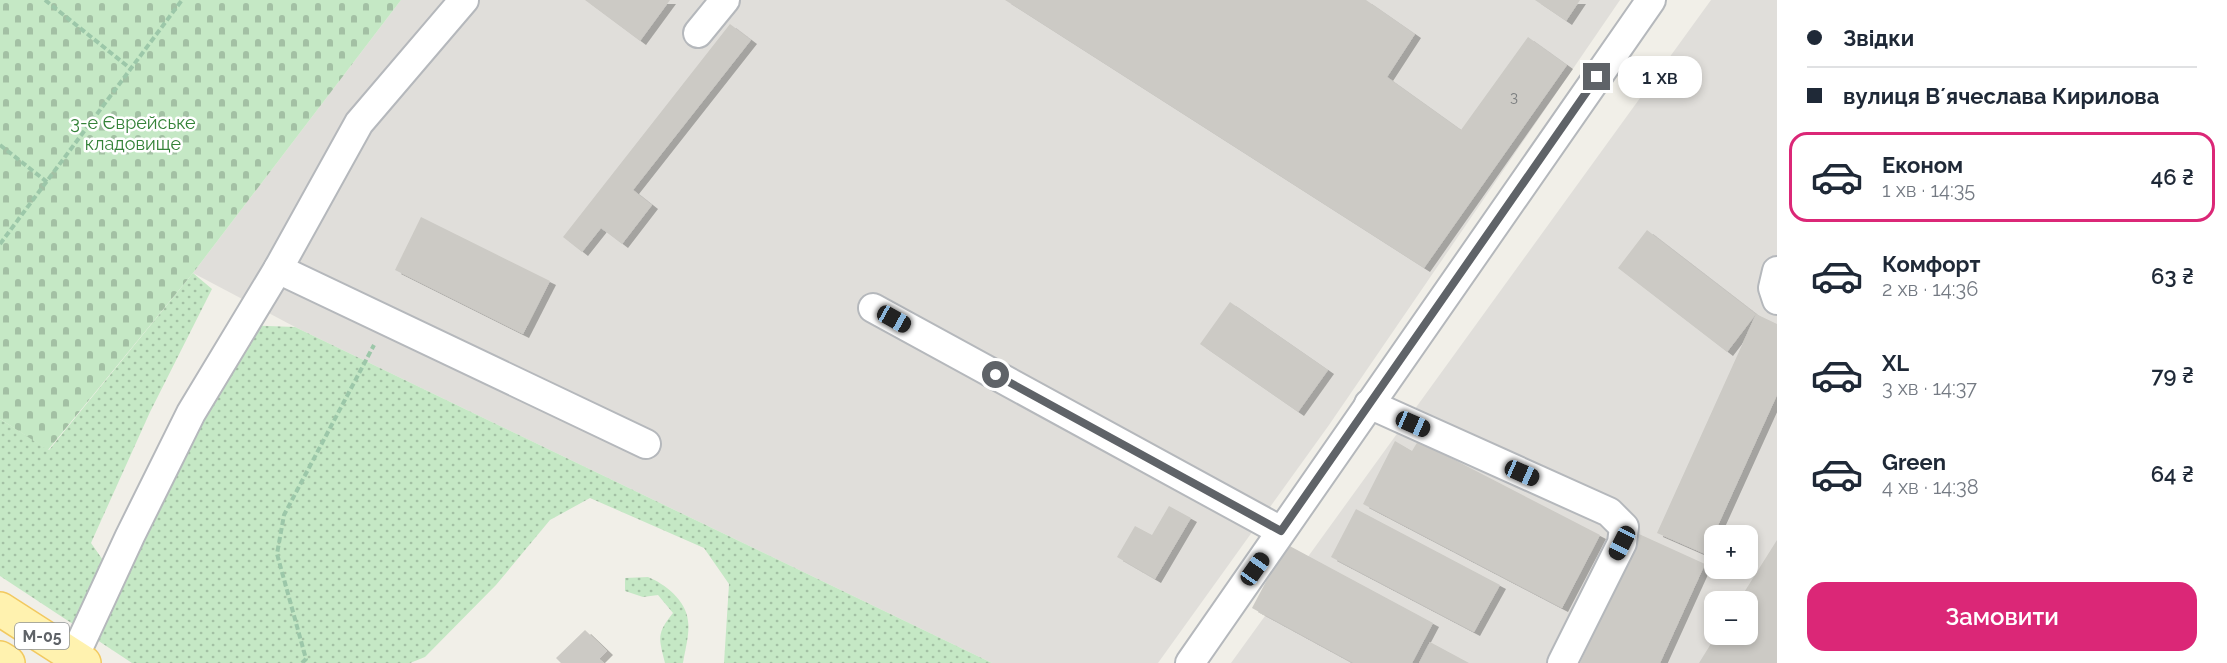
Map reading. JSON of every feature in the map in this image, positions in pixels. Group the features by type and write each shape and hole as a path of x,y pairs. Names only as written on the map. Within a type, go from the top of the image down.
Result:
{"main road":[{"name":"М-05","path":"0,609 79,660"},
{"name":"М-05","path":"0,658 8,663"}],"street":[{"path":"79,660 191,414 278,269 359,123 464,0"},
{"path":"698,33 725,0"},
{"path":"1190,663 1651,0"},
{"path":"278,269 646,444"},
{"path":"1777,271 1773,288 1777,300"},
{"path":"873,308 1281,531"},
{"path":"1369,404 1609,513 1624,527 1622,543 1562,663"}],"path":[{"path":"45,0 131,69"},
{"path":"0,244 182,0"},
{"path":"0,145 47,182"},
{"path":"302,663 306,659 278,554 284,515 387,321"}],"shaded area":[{"path":"401,0 1620,0 1329,425 1158,663 992,663 295,327 193,273"},
{"path":"1711,0 1777,0 1777,663 1231,663"}],"green space":[{"name":"3-е Єврейське кладовище","path":"0,0 401,0 193,273 48,450 0,419"},
{"path":"193,273 212,289 150,412 91,543 119,583 241,325 295,327 992,663 724,663 729,584 704,548 590,498 550,520 496,585 425,657 410,663 132,663 0,576 0,419 49,450"},
{"path":"648,577 674,594 686,613 688,631 683,663 665,663 661,648 661,631 673,613 658,595 643,597 625,591 625,578"}],"building":[{"path":"585,0 670,0 640,41"},
{"path":"1005,0 1366,0 1415,34 1387,77 1461,130 1528,37 1567,65 1424,268"},
{"path":"1535,0 1580,0 1566,21"},
{"path":"730,24 751,40 633,190 652,205 622,244 601,228 582,252 563,237"},
{"path":"421,217 550,281 523,334 395,270"},
{"path":"1647,230 1756,314 1727,352 1618,268"},
{"path":"1230,302 1328,370 1298,412 1200,344"},
{"path":"1756,314 1777,324 1777,395 1718,525 1704,525 1704,554 1657,533"},
{"path":"1395,441 1412,451 1418,441 1600,535 1562,608 1363,504"},
{"path":"1169,506 1191,518 1155,579 1117,557 1135,526 1152,535"},
{"path":"1356,509 1500,585 1474,632 1331,557"},
{"path":"1639,534 1704,564 1660,663 1580,663"},
{"path":"1777,540 1777,663 1699,663 1710,645 1758,645 1758,591 1745,591 1752,579 1758,579 1758,570"},
{"path":"1286,544 1433,623 1412,663 1353,663 1252,608"},
{"path":"585,630 607,651 599,659 604,663 561,663 556,658"},
{"path":"1430,642 1469,663 1419,663"}],"route":[{"path":"996,375 1281,531 1597,77"}]}
